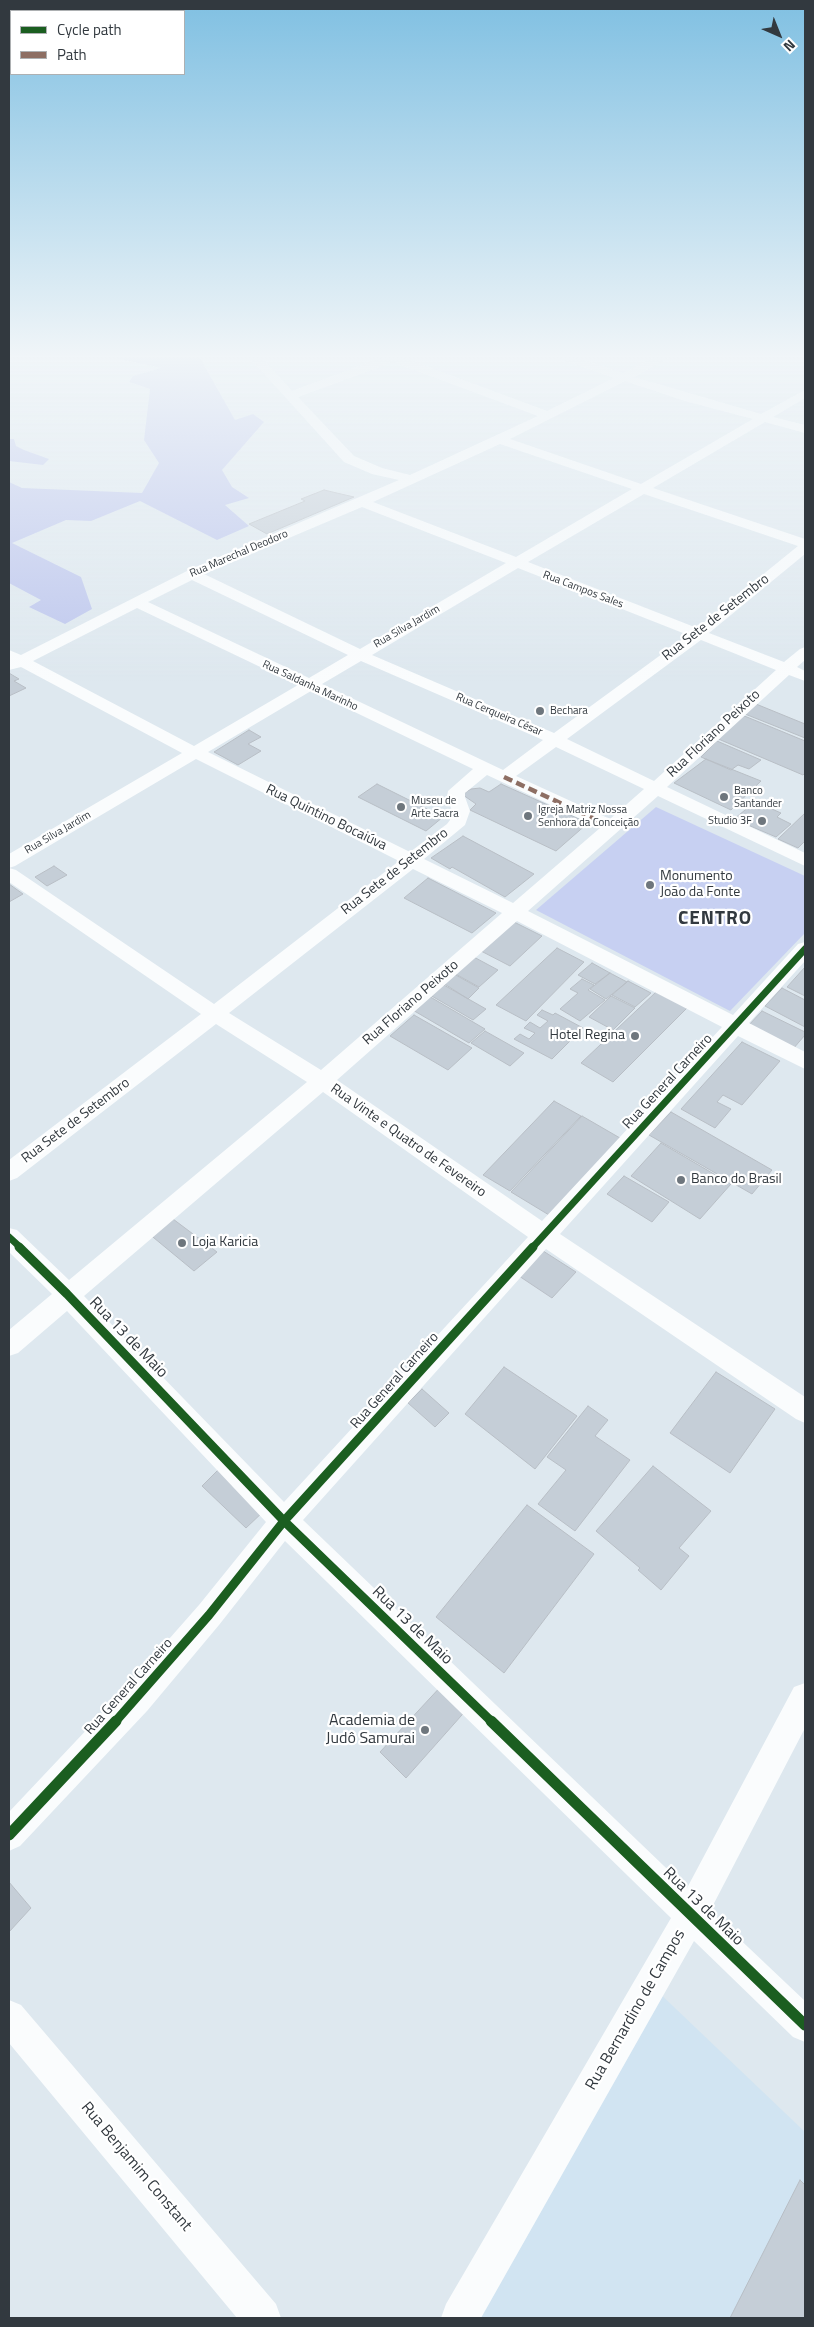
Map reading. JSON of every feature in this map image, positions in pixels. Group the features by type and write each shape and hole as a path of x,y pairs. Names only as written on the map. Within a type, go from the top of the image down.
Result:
{"street":[{"path":"368,467 377,471 413,480"},
{"name":"Rua Marechal Deodoro","path":"13,661 192,574 442,467"},
{"path":"575,467 805,546"},
{"name":"Rua Silva Jardim","path":"9,862 681,467"},
{"name":"Rua Campos Sales","path":"362,502 805,676"},
{"name":"Rua Sete de Setembro","path":"504,777 698,635 805,546"},
{"name":"Rua Cerqueira César","path":"192,574 360,655 554,739 805,860"},
{"name":"Rua Saldanha Marinho","path":"136,602 485,768"},
{"name":"Rua Floriano Peixoto","path":"9,1345 67,1294 322,1081 610,826 656,788 805,652"},
{"name":"Rua Quintino Bocaiúva","path":"13,661 515,912 805,1060"},
{"path":"485,768 610,826"},
{"name":"Rua Sete de Setembro","path":"9,1172 453,828 458,821 460,811 456,797 457,790 485,768"},
{"name":"Rua Vinte e Quatro de Fevereiro","path":"9,874 215,1014 322,1081 544,1235 805,1411"},
{"name":"Rua General Carneiro","path":"9,1835 136,1700 209,1615 284,1521 805,950"},
{"name":"Rua 13 de Maio","path":"9,1237 67,1294 284,1521 805,2026"},
{"name":"Rua Bernardino de Campos","path":"460,2318 690,1914 805,1698"},
{"name":"Rua Benjamim Constant","path":"9,2016 262,2318"}],"shaded area":[{"path":"157,467 225,467 222,470 232,487 249,498 225,505 249,526 217,540 140,501 91,521 66,520 12,543 81,577 92,609 65,624 29,607 41,600 9,583 9,482 22,488 142,493"},
{"path":"656,807 805,876 805,933 730,1011 536,910"},
{"path":"654,1988 805,2132 805,2318 467,2318"}],"building":[{"path":"324,490 354,497 267,534 249,524 305,501 301,499"},
{"path":"9,673 19,679 14,681 26,688 9,696"},
{"path":"756,704 805,724 805,738 745,714"},
{"path":"742,715 805,741 805,773 803,775 716,738"},
{"path":"249,730 261,737 248,744 261,751 238,765 214,752"},
{"path":"717,741 761,760 749,769 738,765 731,770 701,757"},
{"name":"Banco Santander","path":"706,759 761,781 731,810 674,783"},
{"name":"Museu de Arte Sacra","path":"377,784 443,817 426,831 358,797"},
{"name":"Igreja Matriz Nossa Senhora da Conceição","path":"501,784 588,823 556,851 470,810 476,804 463,795 466,792 471,789 480,788 489,792"},
{"name":"Studio 3F","path":"750,806 759,810 765,806 781,813 777,817 791,824 776,837 734,819"},
{"path":"805,813 805,841 798,848 778,839"},
{"path":"463,836 534,874 505,897 452,867 450,869 431,858"},
{"path":"54,866 67,875 47,886 35,877"},
{"path":"428,878 496,913 472,933 404,898"},
{"path":"9,884 23,894 9,902"},
{"path":"514,922 542,936 510,966 481,951"},
{"path":"557,948 584,962 526,1021 496,1005"},
{"path":"472,956 498,970 479,987 452,972"},
{"path":"592,963 610,973 595,984 578,975"},
{"path":"805,967 805,996 787,987"},
{"path":"610,973 627,982 606,999 590,989"},
{"path":"454,974 479,988 468,999 443,983"},
{"path":"582,979 594,985 588,990 605,1000 580,1021 560,1009 578,993 570,989"},
{"path":"628,981 651,993 635,1007 612,995"},
{"path":"442,984 486,1009 473,1020 430,995"},
{"path":"782,988 805,1000 805,1027 765,1006"},
{"name":"Hotel Regina","path":"656,992 687,1008 613,1082 581,1063"},
{"path":"427,995 485,1029 469,1043 411,1009"},
{"path":"611,996 635,1008 613,1030 589,1017"},
{"path":"542,1010 553,1015 555,1013 583,1028 552,1059 514,1039 520,1034 529,1039 535,1033 524,1028 530,1022 540,1028 548,1021 537,1015"},
{"path":"762,1011 805,1032 805,1035 793,1049 748,1026"},
{"path":"414,1015 472,1048 448,1070 390,1036"},
{"path":"485,1031 524,1053 510,1066 471,1043"},
{"path":"742,1042 780,1061 742,1105 723,1095 717,1102 731,1109 715,1128 681,1109"},
{"path":"554,1101 581,1116 510,1191 483,1175"},
{"path":"671,1112 772,1170 752,1194 649,1135"},
{"path":"582,1116 620,1138 549,1215 511,1192"},
{"name":"Banco do Brasil","path":"661,1143 731,1184 700,1219 631,1176"},
{"path":"624,1176 669,1202 652,1222 607,1194"},
{"name":"Loja Karicia","path":"169,1216 217,1252 194,1271 148,1233"},
{"path":"540,1249 576,1272 552,1298 516,1274"},
{"path":"504,1367 577,1416 535,1469 465,1414"},
{"path":"716,1372 775,1409 730,1473 670,1433"},
{"path":"422,1389 449,1413 435,1427 408,1403"},
{"path":"588,1406 608,1420 595,1436 630,1460 575,1531 538,1504 566,1470 547,1457"},
{"path":"653,1466 711,1511 679,1548 689,1556 661,1590 638,1570 640,1568 596,1531"},
{"path":"221,1467 265,1510 246,1528 202,1486"},
{"path":"527,1505 594,1554 504,1673 436,1617"},
{"name":"Academia de Judô Samurai","path":"444,1683 469,1707 406,1778 380,1752"},
{"path":"9,1882 31,1908 9,1932"},
{"path":"800,2180 805,2185 805,2318 730,2318"}],"marked path":[{"path":"504,777 610,826"}],"cycle path":[{"path":"9,1835 136,1700 209,1615 284,1521 805,949"},
{"path":"9,1237 67,1294 284,1521 805,2025"}],"place":[{"name":"Bechara","path":"540,711"},
{"name":"Banco Santander","path":"724,797"},
{"name":"Museu de Arte Sacra","path":"401,807"},
{"name":"Igreja Matriz Nossa Senhora da Conceição","path":"528,816"},
{"name":"Studio 3F","path":"762,821"},
{"name":"Monumento João da Fonte","path":"650,885"},
{"name":"Hotel Regina","path":"635,1036"},
{"name":"Banco do Brasil","path":"681,1180"},
{"name":"Loja Karicia","path":"182,1243"},
{"name":"Academia de Judô Samurai","path":"425,1730"}],"district":[{"name":"CENTRO","path":"715,919"}]}
